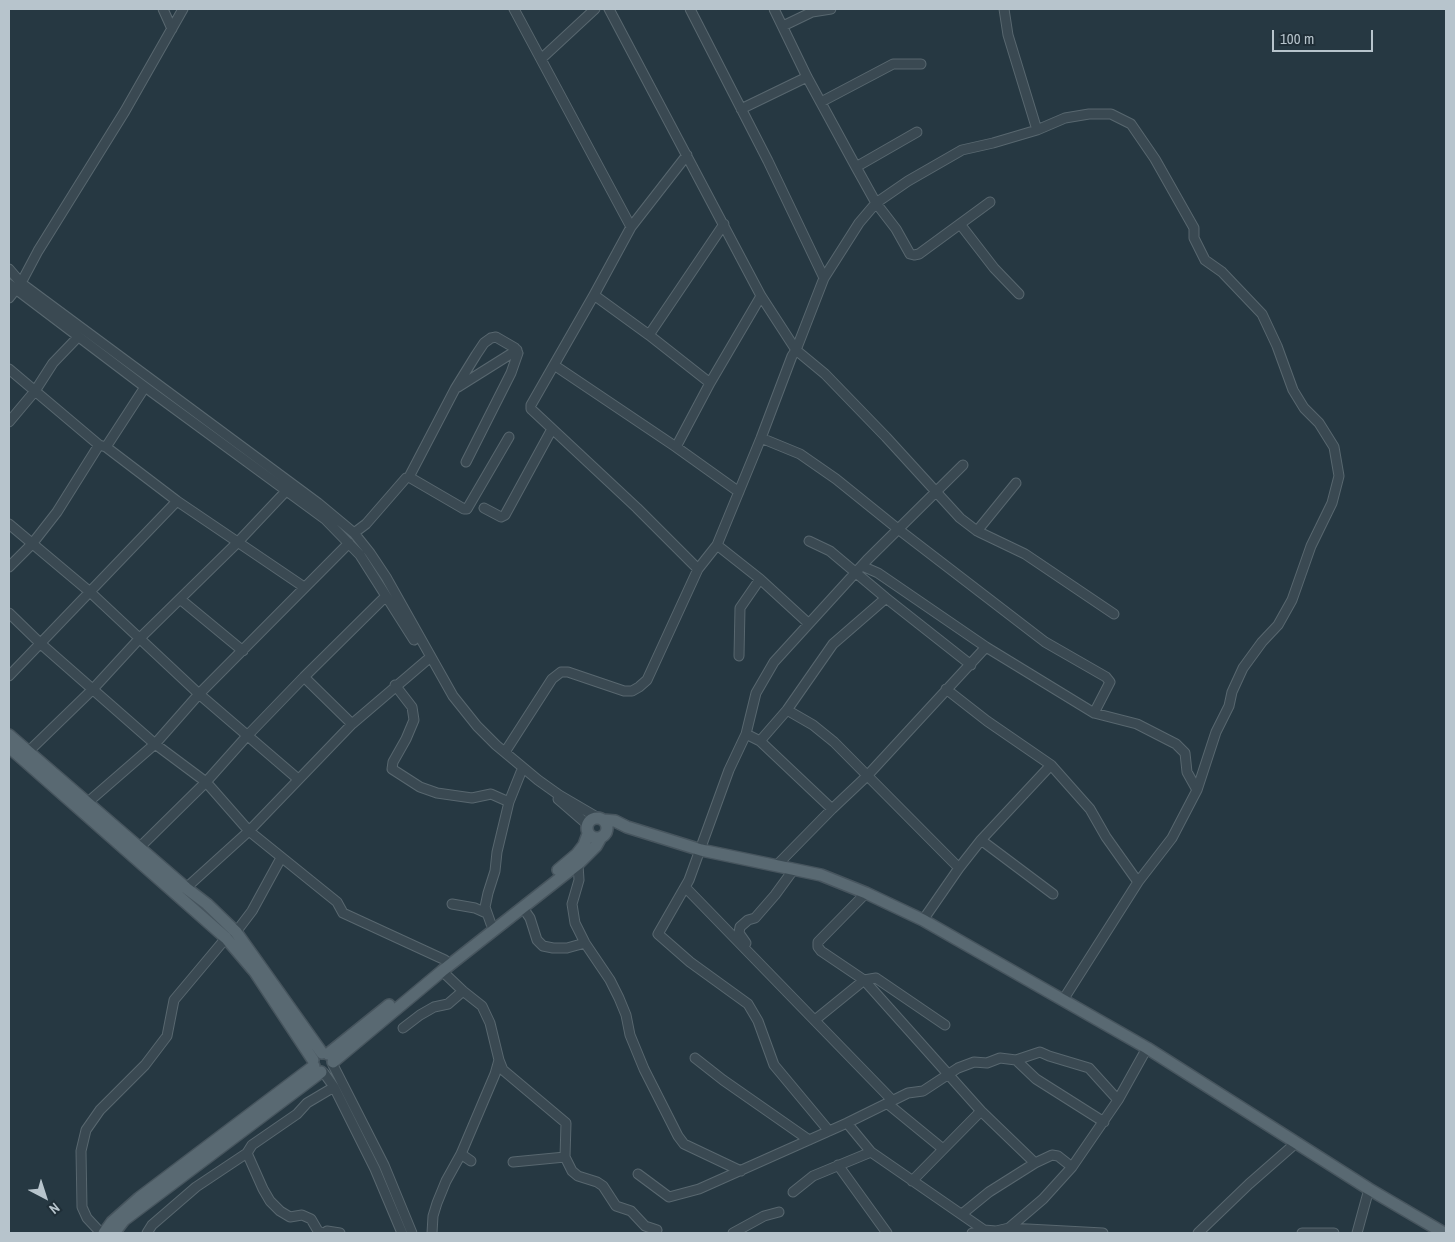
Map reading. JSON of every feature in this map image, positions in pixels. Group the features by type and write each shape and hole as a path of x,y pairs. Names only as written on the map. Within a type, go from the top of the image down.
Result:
{"main road":[{"path":"9,735 207,904 324,1063"},
{"path":"9,747 231,935"},
{"path":"114,1233 124,1220 324,1063 564,866 584,845 592,820 602,827"},
{"path":"588,829 593,838 602,827 615,821 627,827 701,850 821,875 866,893 923,920 1147,1048 1369,1189 1444,1233"},
{"path":"443,966 523,908 578,864 596,846 602,827"},
{"path":"102,1233 138,1198 324,1063"}],"street":[{"path":"163,9 172,29"},
{"path":"9,298 126,111 183,9"},
{"path":"514,9 631,227"},
{"path":"542,59 595,9"},
{"path":"609,9 761,296 796,350 825,374 937,491 960,518 977,531 1025,554 1114,614"},
{"path":"690,9 824,278"},
{"path":"774,9 807,77 856,167 876,203 896,229 910,254 919,254 990,202"},
{"path":"783,26 812,12 831,9"},
{"path":"1004,9 1008,35 1037,130"},
{"path":"821,102 893,64 922,64"},
{"path":"741,109 807,77"},
{"path":"505,752 552,679 561,672 568,672 624,691 632,691 647,680 698,569 717,545 824,278 859,223 876,203 908,181 962,150 1037,130 1065,118 1090,114 1111,114 1131,124 1178,198 1194,228 1194,238 1205,260 1222,272 1262,314 1277,346 1293,390 1304,408 1319,423 1334,447 1339,476 1332,503 1311,546 1292,600 1278,625 1262,642 1244,668 1216,732 1197,790 1172,838 1138,882 1062,1000"},
{"path":"856,167 917,132"},
{"path":"687,155 631,227 531,404 531,409 637,508 698,569"},
{"path":"649,335 724,224"},
{"path":"960,224 994,268 1020,294"},
{"path":"9,269 15,286 78,337 325,519 349,543 365,563 427,660 447,698 479,736 521,772 556,798 588,829"},
{"path":"15,286 318,503 354,534 381,569 452,696 477,726 505,752 602,827"},
{"path":"594,295 710,383"},
{"path":"676,447 710,383 761,296"},
{"path":"9,422 36,391 53,363 78,337"},
{"path":"354,534 366,524 406,478 409,477 455,390 484,343 496,337 517,350"},
{"path":"455,390 517,350"},
{"path":"466,462 511,373 518,353 517,350"},
{"path":"554,365 739,492"},
{"path":"9,369 102,446 178,501 304,587"},
{"path":"9,567 32,544 57,512 145,387"},
{"path":"484,508 500,517 505,515 552,430"},
{"path":"409,477 465,510 509,437"},
{"path":"761,438 800,454 836,479 1045,642 1108,679 1110,682 1094,713"},
{"path":"829,1131 774,1065 758,1021 748,1004 690,962 658,934 685,887 701,850 729,770 746,734 756,693 774,662 808,623 898,529 963,465"},
{"path":"977,531 1016,483"},
{"path":"28,752 93,689 139,638 238,542 287,490"},
{"path":"9,676 178,501"},
{"path":"9,524 90,592 199,694 210,701 247,736 298,778"},
{"path":"808,541 830,551 859,570 886,598 971,665"},
{"path":"87,803 155,744 199,694 349,543"},
{"path":"717,545 760,579 808,623"},
{"path":"859,570 870,569 885,577 986,647 1094,713 1137,724 1176,744 1185,753 1187,772 1197,790"},
{"path":"739,656 740,608 760,579"},
{"path":"140,848 206,782 304,677 386,596"},
{"path":"760,741 787,710 832,644 886,598"},
{"path":"180,599 242,651"},
{"path":"9,613 41,644 155,744 206,782 249,831 337,902 343,913 443,966 463,991 482,1006 490,1023 503,1070 566,1123 565,1157 572,1171 578,1176 603,1186 616,1206 631,1211 645,1226 657,1230"},
{"path":"777,865 867,776 986,647"},
{"path":"186,888 249,831 352,724 427,660"},
{"path":"304,677 352,724"},
{"path":"396,685 412,707 414,720 393,762 392,769 420,787 437,793 472,798 492,794 509,802"},
{"path":"946,689 987,721 1051,765 1090,809 1106,838 1138,882"},
{"path":"787,710 813,725 834,742 959,868"},
{"path":"746,734 760,741 832,809"},
{"path":"923,920 981,840 1051,765"},
{"path":"491,924 485,907 495,871 509,802 521,772"},
{"path":"981,840 1053,894"},
{"path":"102,1233 87,1218 82,1207 80,1151 86,1130 100,1110 145,1065 167,1036 174,1000 252,911 281,858"},
{"path":"578,864 579,880 572,904 575,923 585,943 620,998 630,1036 644,1069 680,1140 741,1171"},
{"path":"756,959 739,933 740,927 748,920 755,918 794,869"},
{"path":"685,887 814,1020 890,1103 943,1149"},
{"path":"866,893 818,942 820,951 863,981 981,1111 1035,1163"},
{"path":"452,904 475,908 486,913"},
{"path":"523,908 530,918 537,940 543,946 567,948 585,943"},
{"path":"814,1020 863,981 876,978 945,1025"},
{"path":"403,1028 434,1007 448,1004 463,991"},
{"path":"1009,1228 1043,1199 1072,1167 1118,1100 1147,1048"},
{"path":"638,1174 669,1197 699,1190 847,1123 908,1093 923,1091 958,1068 974,1062 987,1063 1000,1058 1016,1060 1040,1052 1089,1068 1118,1100"},
{"path":"695,1058 723,1080 809,1140"},
{"path":"432,1233 433,1216 437,1203 446,1181 461,1154 495,1074 499,1060"},
{"path":"1016,1060 1036,1079 1104,1122"},
{"path":"324,1063 375,1169 402,1233"},
{"path":"324,1063 384,1165 412,1233"},
{"path":"147,1233 157,1220 196,1187 247,1152 252,1145 297,1114 307,1103 334,1087"},
{"path":"912,1180 981,1111"},
{"path":"847,1123 871,1152 984,1230"},
{"path":"1198,1233 1249,1184 1297,1142"},
{"path":"247,1152 263,1189 270,1201 280,1211 290,1216 302,1215 311,1219 318,1231 340,1233"},
{"path":"793,1192 813,1176 838,1164 871,1152"},
{"path":"461,1154 471,1161"},
{"path":"962,1214 989,1192 1035,1163 1055,1155 1072,1167"},
{"path":"513,1162 565,1157"},
{"path":"838,1164 887,1233"},
{"path":"1357,1233 1369,1189"},
{"path":"732,1233 764,1216 778,1212"},
{"path":"972,1233 984,1230 997,1232 1009,1228 1103,1233"},
{"path":"1302,1233 1334,1233"}]}
